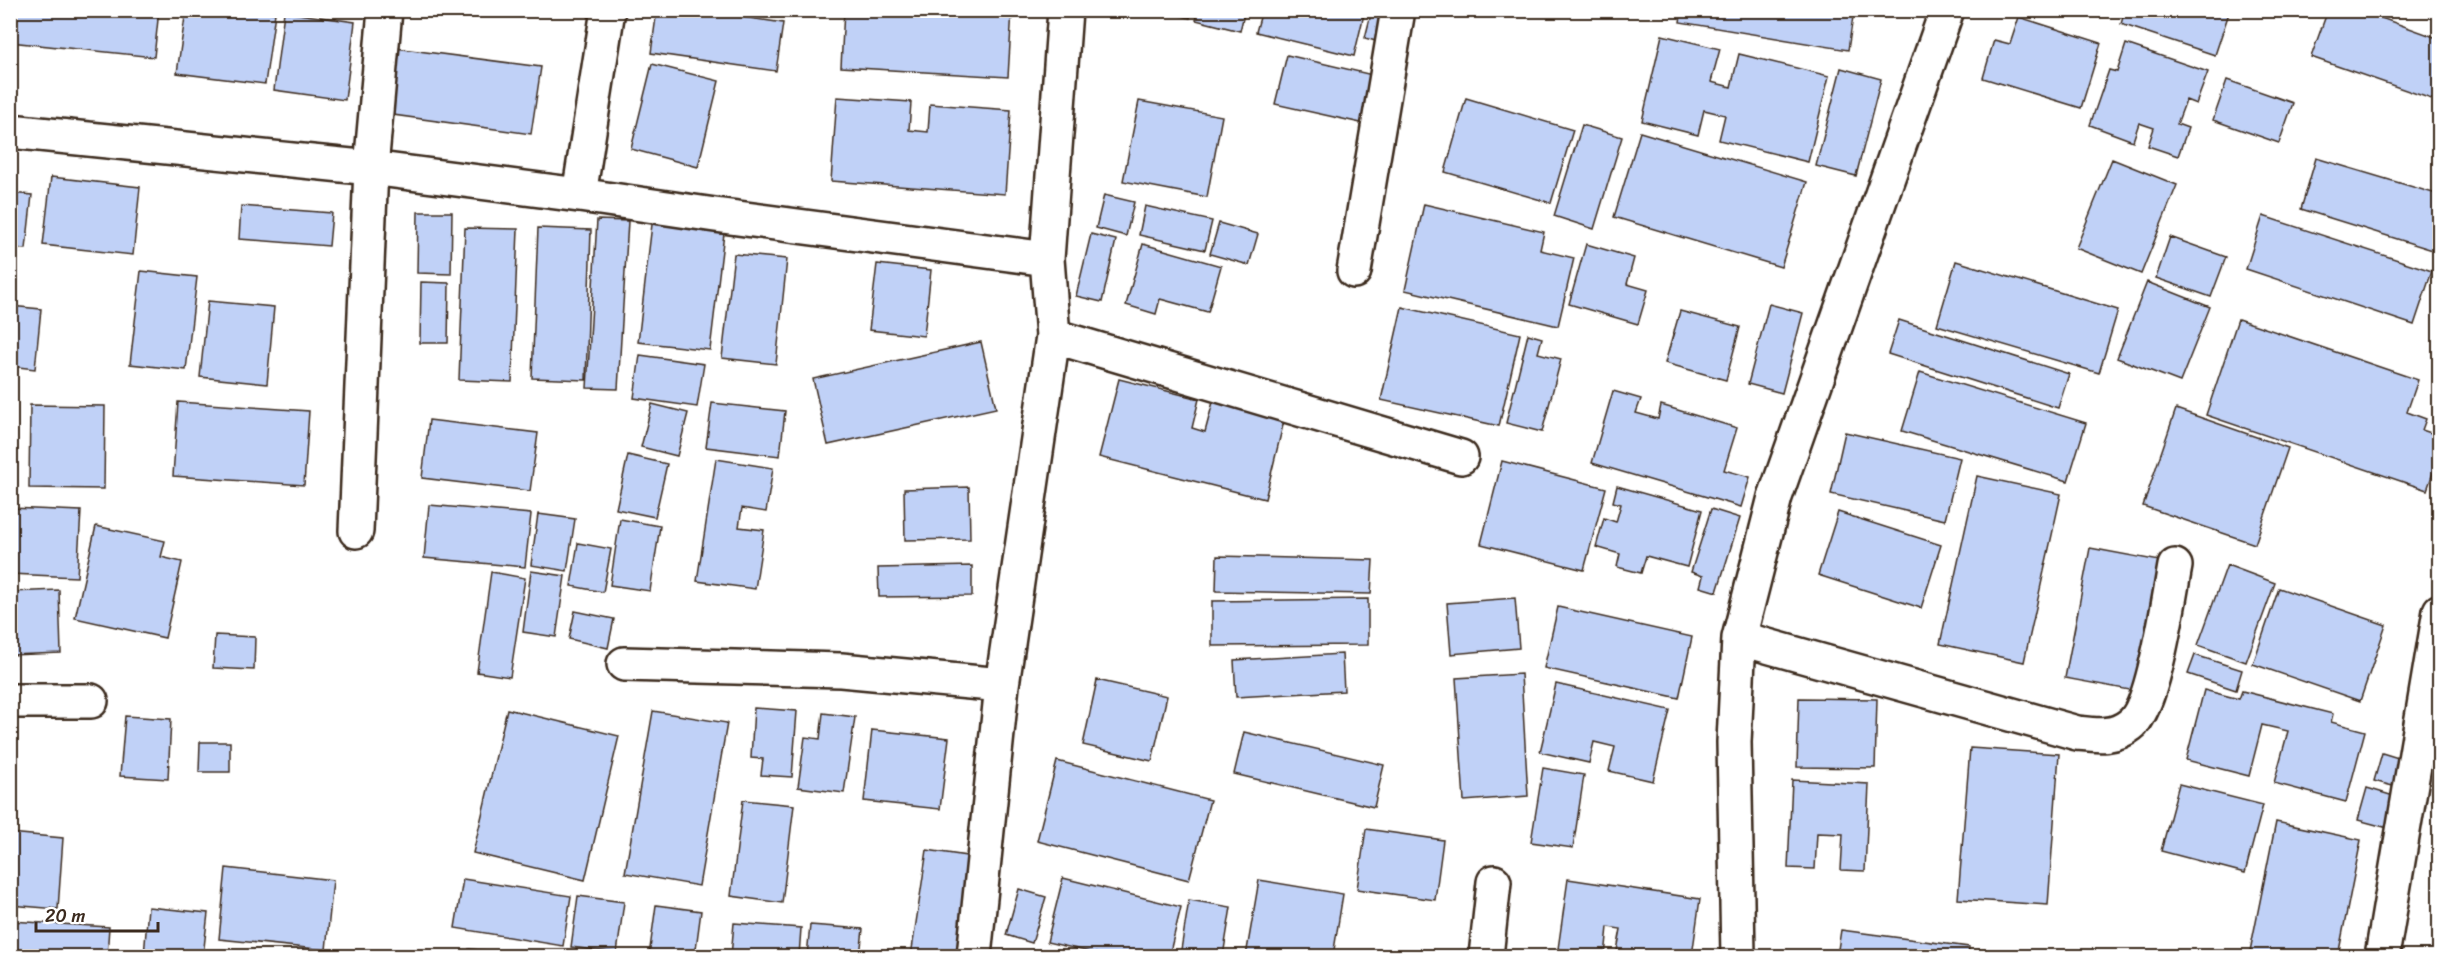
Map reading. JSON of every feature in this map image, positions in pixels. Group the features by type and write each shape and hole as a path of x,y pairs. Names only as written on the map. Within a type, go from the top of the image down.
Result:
{"street":[{"path":"356,531 371,168 386,10"},
{"path":"579,195 608,10"},
{"path":"974,957 1002,685 1053,336 1047,259 1065,10"},
{"path":"1354,271 1398,10"},
{"path":"1738,957 1734,742 1739,638 1775,497 1947,10"},
{"path":"10,130 371,168 1047,259"},
{"path":"1053,336 1461,457"},
{"path":"1739,638 2077,733 2107,736 2132,725 2151,690 2175,566"},
{"path":"2382,957 2431,721 2439,611"},
{"path":"624,664 841,670 1002,685"},
{"path":"10,701 91,701"},
{"path":"1486,957 1494,882"}],"building":[{"path":"10,10 159,10 154,57 10,42"},
{"path":"186,10 254,10 275,13 265,84 177,73"},
{"path":"657,10 695,10 783,23 776,71 651,53"},
{"path":"783,10 823,10 823,16"},
{"path":"844,10 1012,10 1008,77 841,67"},
{"path":"1159,10 1192,10 1190,18"},
{"path":"1199,10 1245,10 1240,31 1196,20"},
{"path":"1262,10 1365,10 1354,56 1256,32"},
{"path":"1372,10 1395,10 1386,44 1365,38"},
{"path":"1682,10 1854,10 1848,50 1680,22"},
{"path":"2125,10 2230,10 2215,55 2121,24"},
{"path":"2328,10 2359,10 2440,39 2440,102 2311,57"},
{"path":"284,12 355,22 345,100 274,90"},
{"path":"2019,17 2101,43 2081,108 1983,78 1994,40 2010,44"},
{"path":"1662,35 1720,49 1711,82 1731,87 1739,54 1829,76 1808,162 1719,140 1725,115 1704,110 1698,135 1642,121"},
{"path":"2126,44 2208,72 2196,104 2186,100 2177,124 2188,128 2178,156 2148,146 2154,128 2139,123 2133,141 2090,125 2109,70 2117,72"},
{"path":"395,48 541,67 531,134 386,114"},
{"path":"1287,55 1381,77 1370,125 1275,104"},
{"path":"652,64 719,81 698,167 631,149"},
{"path":"1841,68 1881,79 1856,176 1816,166"},
{"path":"2227,80 2293,103 2279,143 2213,120"},
{"path":"837,97 911,102 909,130 928,132 930,104 1011,110 1005,194 831,181"},
{"path":"1466,98 1573,130 1551,203 1445,172"},
{"path":"1139,101 1222,116 1207,197 1123,181"},
{"path":"1582,125 1622,137 1594,229 1554,216"},
{"path":"1640,132 1807,182 1781,267 1614,217"},
{"path":"2316,158 2440,195 2439,252 2301,209"},
{"path":"2112,159 2177,185 2141,274 2076,248"},
{"path":"51,177 140,187 133,255 43,245"},
{"path":"10,193 32,195 26,249 10,248"},
{"path":"1104,195 1134,202 1126,236 1096,228"},
{"path":"1424,204 1544,232 1540,250 1574,258 1558,326 1405,290"},
{"path":"241,206 332,213 329,246 239,239"},
{"path":"1145,206 1212,221 1205,250 1139,235"},
{"path":"418,212 452,212 451,274 417,273"},
{"path":"653,216 725,225 710,350 638,342"},
{"path":"2263,216 2432,271 2414,325 2246,269"},
{"path":"597,220 628,221 618,389 587,388"},
{"path":"1219,223 1258,234 1249,265 1210,254"},
{"path":"465,228 518,229 512,382 459,380"},
{"path":"538,228 591,230 586,380 532,378"},
{"path":"1091,234 1116,240 1102,302 1076,296"},
{"path":"2170,237 2226,257 2211,297 2156,278"},
{"path":"1143,244 1221,266 1208,312 1160,299 1156,314 1126,305"},
{"path":"1586,244 1634,258 1627,284 1648,290 1638,324 1569,304"},
{"path":"734,254 787,259 776,364 722,358"},
{"path":"1956,261 2118,310 2099,373 1937,325"},
{"path":"877,264 931,270 924,336 869,330"},
{"path":"141,271 197,277 186,370 130,364"},
{"path":"421,282 449,283 448,343 420,343"},
{"path":"2147,282 2210,307 2180,382 2117,358"},
{"path":"208,301 274,307 267,384 200,377"},
{"path":"1769,304 1803,313 1782,393 1748,384"},
{"path":"10,306 41,309 35,369 10,366"},
{"path":"1402,307 1520,334 1499,426 1381,400"},
{"path":"1680,311 1740,327 1726,380 1665,363"},
{"path":"2238,319 2418,380 2407,412 2426,419 2422,430 2440,436 2440,453 2427,490 2206,415"},
{"path":"1899,320 2069,374 2058,408 1888,354"},
{"path":"1528,334 1542,338 1538,353 1561,359 1542,432 1506,423"},
{"path":"981,342 996,408 828,445 813,379"},
{"path":"640,355 704,364 697,407 634,398"},
{"path":"1920,372 2086,423 2068,481 1902,431"},
{"path":"1119,379 1199,399 1192,428 1205,432 1213,402 1284,421 1265,499 1099,457"},
{"path":"1613,391 1641,399 1636,413 1658,419 1661,405 1737,428 1724,470 1750,477 1741,507 1592,463"},
{"path":"178,402 309,411 304,485 173,476"},
{"path":"712,403 785,411 780,456 706,447"},
{"path":"652,404 688,413 677,456 641,447"},
{"path":"30,405 105,406 104,489 29,488"},
{"path":"2176,409 2288,448 2255,544 2143,506"},
{"path":"429,420 538,433 530,491 422,478"},
{"path":"1845,432 1960,458 1945,520 1831,494"},
{"path":"628,455 667,464 655,517 616,509"},
{"path":"716,459 773,468 766,512 742,508 739,527 764,530 755,589 697,581"},
{"path":"1502,461 1606,488 1584,570 1481,544"},
{"path":"1977,476 2061,494 2024,662 1940,644"},
{"path":"1617,486 1702,510 1687,567 1646,556 1641,573 1617,567 1620,554 1596,547 1604,518 1616,522 1621,504 1613,502"},
{"path":"969,487 970,539 905,540 904,489"},
{"path":"429,505 531,514 525,567 424,558"},
{"path":"10,508 81,511 77,577 10,574"},
{"path":"1711,509 1740,518 1717,592 1700,587 1703,576 1691,572"},
{"path":"1838,512 1941,545 1921,608 1818,575"},
{"path":"538,514 575,519 567,571 531,565"},
{"path":"620,519 660,526 650,591 610,585"},
{"path":"96,526 165,541 161,557 182,562 165,638 75,618"},
{"path":"578,543 611,549 603,592 571,586"},
{"path":"2090,548 2160,561 2135,691 2065,678"},
{"path":"1217,556 1373,560 1371,594 1216,591"},
{"path":"2227,565 2275,583 2246,662 2198,645"},
{"path":"972,566 972,596 879,597 878,568"},
{"path":"531,571 565,576 556,637 523,632"},
{"path":"491,572 525,578 510,677 477,672"},
{"path":"2279,588 2386,625 2360,701 2253,664"},
{"path":"59,590 61,653 10,655 10,592"},
{"path":"1515,598 1519,648 1451,654 1447,603"},
{"path":"1368,599 1368,645 1212,646 1212,601"},
{"path":"1558,607 1692,637 1679,698 1544,668"},
{"path":"575,611 614,619 608,648 569,639"},
{"path":"215,635 255,637 254,670 213,668"},
{"path":"1342,654 1344,691 1236,697 1234,660"},
{"path":"2195,655 2242,670 2236,690 2188,674"},
{"path":"1521,674 1528,796 1464,801 1456,678"},
{"path":"1097,680 1167,696 1152,761 1083,745"},
{"path":"1556,684 1670,710 1653,781 1609,771 1615,747 1594,742 1589,763 1540,752"},
{"path":"2204,690 2239,699 2242,691 2333,714 2331,722 2365,731 2346,802 2274,783 2288,731 2262,725 2249,776 2186,760"},
{"path":"1799,698 1877,699 1875,768 1797,767"},
{"path":"754,708 797,711 792,777 761,775 763,759 751,758"},
{"path":"507,709 619,736 585,880 473,853"},
{"path":"653,711 727,723 699,886 625,873"},
{"path":"823,713 855,717 844,793 798,787 805,737 820,739"},
{"path":"125,716 171,719 168,779 120,776"},
{"path":"872,730 949,738 940,809 864,801"},
{"path":"1244,732 1384,765 1374,807 1234,774"},
{"path":"200,742 230,742 230,772 199,772"},
{"path":"1970,748 2059,754 2048,905 1958,899"},
{"path":"2382,753 2408,761 2400,788 2374,781"},
{"path":"1057,761 1210,800 1189,880 1037,841"},
{"path":"1543,768 1584,775 1573,848 1531,842"},
{"path":"1792,780 1869,784 1865,871 1841,870 1843,834 1817,833 1815,869 1788,868"},
{"path":"2179,784 2263,805 2245,873 2161,851"},
{"path":"2367,788 2397,797 2388,828 2358,820"},
{"path":"743,800 794,805 782,903 731,896"},
{"path":"2276,822 2361,840 2338,956 2249,956"},
{"path":"1366,829 1443,840 1435,900 1357,889"},
{"path":"10,833 63,838 58,909 10,905"},
{"path":"927,850 973,857 958,956 911,956"},
{"path":"226,868 333,880 326,950 219,939"},
{"path":"1063,878 1181,907 1169,956 1107,956 1047,942"},
{"path":"463,879 571,896 563,946 455,928"},
{"path":"1568,879 1700,899 1692,956 1616,956 1621,929 1608,927 1605,956 1558,949"},
{"path":"1259,880 1343,894 1333,956 1246,956"},
{"path":"1019,889 1046,897 1032,943 1006,935"},
{"path":"578,896 624,902 617,953 571,947"},
{"path":"1189,900 1231,907 1223,956 1180,956"},
{"path":"656,905 701,911 695,956 649,956"},
{"path":"148,907 208,913 203,956 144,956"},
{"path":"10,921 109,927 107,956 10,956"},
{"path":"734,923 801,928 799,956 731,956"},
{"path":"810,925 863,929 860,956 807,956"},
{"path":"1841,930 1969,947 1968,956 1837,956"},
{"path":"469,949 550,956 469,956"}]}
